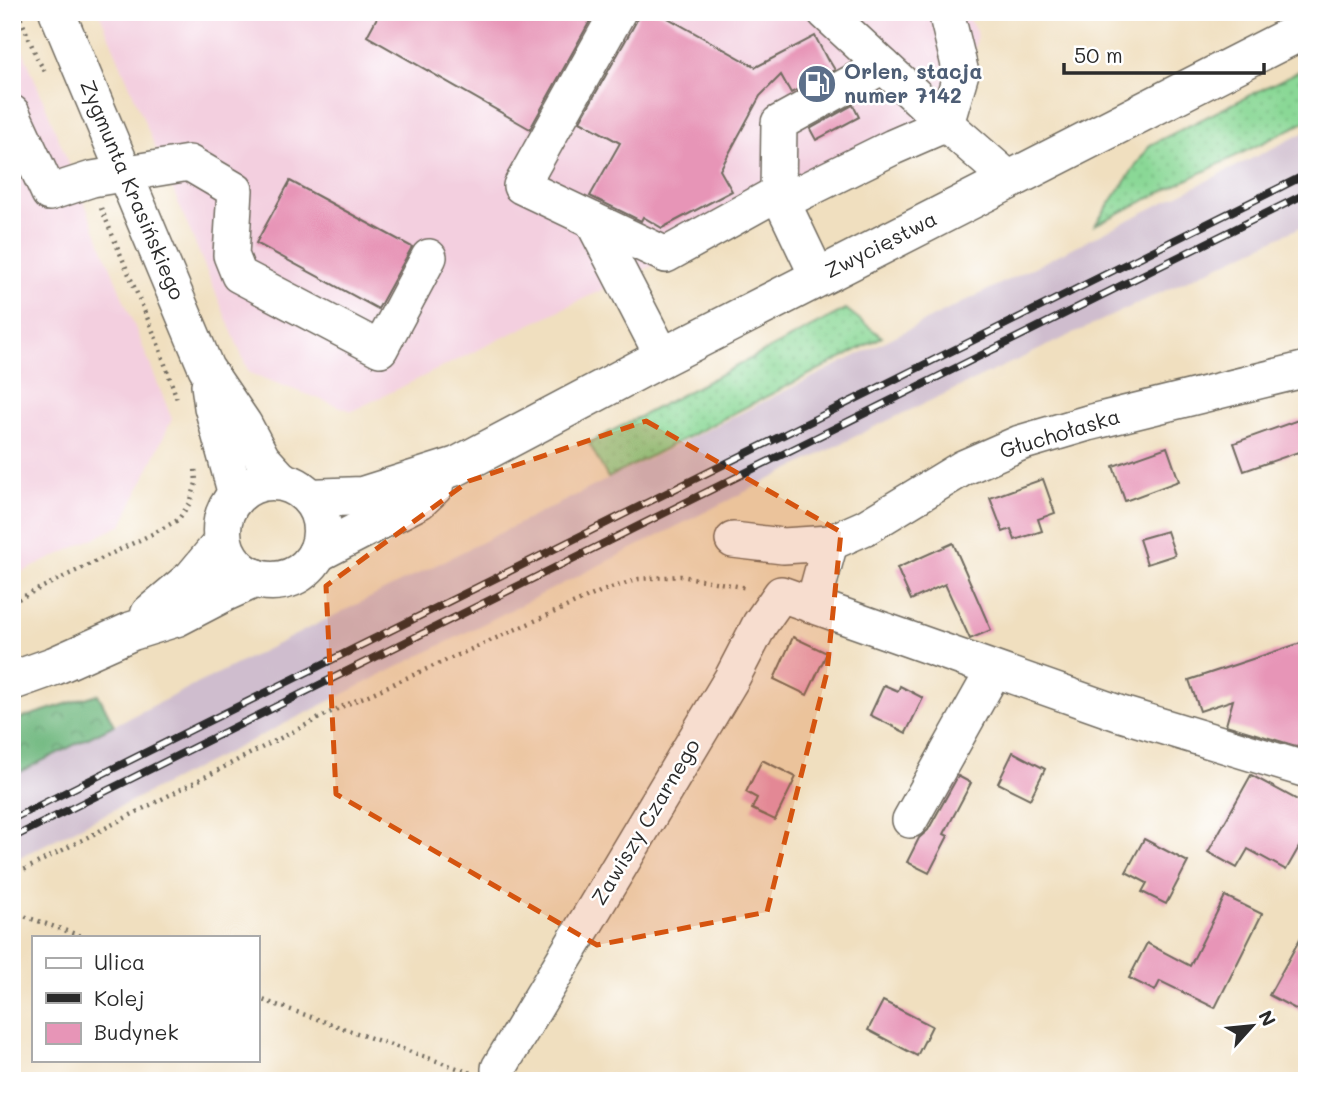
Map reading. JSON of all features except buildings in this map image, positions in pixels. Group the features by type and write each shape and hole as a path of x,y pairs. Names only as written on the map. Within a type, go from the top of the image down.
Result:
{"main road":[{"name":"Zwycięstwa","path":"297,490 362,496 457,466 818,277 1307,28"},
{"name":"Zwycięstwa","path":"317,553 419,500 457,466"},
{"path":"266,481 297,490 318,510 322,524 322,539 309,565 298,574 270,581 256,578 241,570 229,557 223,542 222,525 226,509 236,495 250,485 266,481"},
{"path":"132,631 193,578 223,542"},
{"path":"12,681 54,666 132,631 177,617 256,578"}],"street":[{"name":"Zygmunta Krasińskiego","path":"57,12 108,176 206,368 262,457 297,490"},
{"path":"618,12 521,186 666,255 778,193 794,196 946,124"},
{"path":"825,12 1010,180"},
{"path":"946,12 961,72 946,124"},
{"path":"818,277 778,193 779,123 883,66"},
{"path":"12,113 49,193 108,176 189,163 235,190 231,255 239,275 380,349 429,257"},
{"path":"592,220 663,357"},
{"name":"Zygmunta Krasińskiego","path":"206,368 212,407 236,495"},
{"name":"Głuchołaska","path":"830,543 866,527 963,468 1020,443 1088,423 1307,369"},
{"path":"733,540 783,546 830,543"},
{"name":"Zawiszy Czarnego","path":"489,1078 499,1068 732,678 760,624 797,600 830,543"},
{"path":"797,600 1118,713 1307,770"},
{"path":"910,820 994,670"}],"path":[{"path":"19,12 37,58 51,80"},
{"path":"108,176 97,199 157,341 180,408"},
{"path":"12,602 178,520 190,503 196,483 194,461"},
{"path":"12,876 339,708 602,591 639,579 681,576 797,600"},
{"path":"12,912 81,936"},
{"path":"259,999 489,1078"}],"highlighted area":[{"path":"646,421 841,532 827,672 767,912 597,945 336,794 326,586 469,481"}],"shaded area":[{"path":"99,12 963,12 977,31 968,116 352,411 249,373"},
{"path":"12,23 172,419 122,525 12,577"},
{"path":"1307,131 1307,224 872,428 12,861 12,776"}],"green space":[{"path":"1307,67 1307,121 1095,225 1150,145"},
{"path":"846,309 882,337 608,478 589,443"},
{"path":"98,694 114,725 12,776 12,721"}],"railway":[{"path":"12,819 1307,174"},
{"path":"12,838 1307,193"}],"place":[{"name":"Orlen, stacja numer 7142","path":"817,84"}]}
